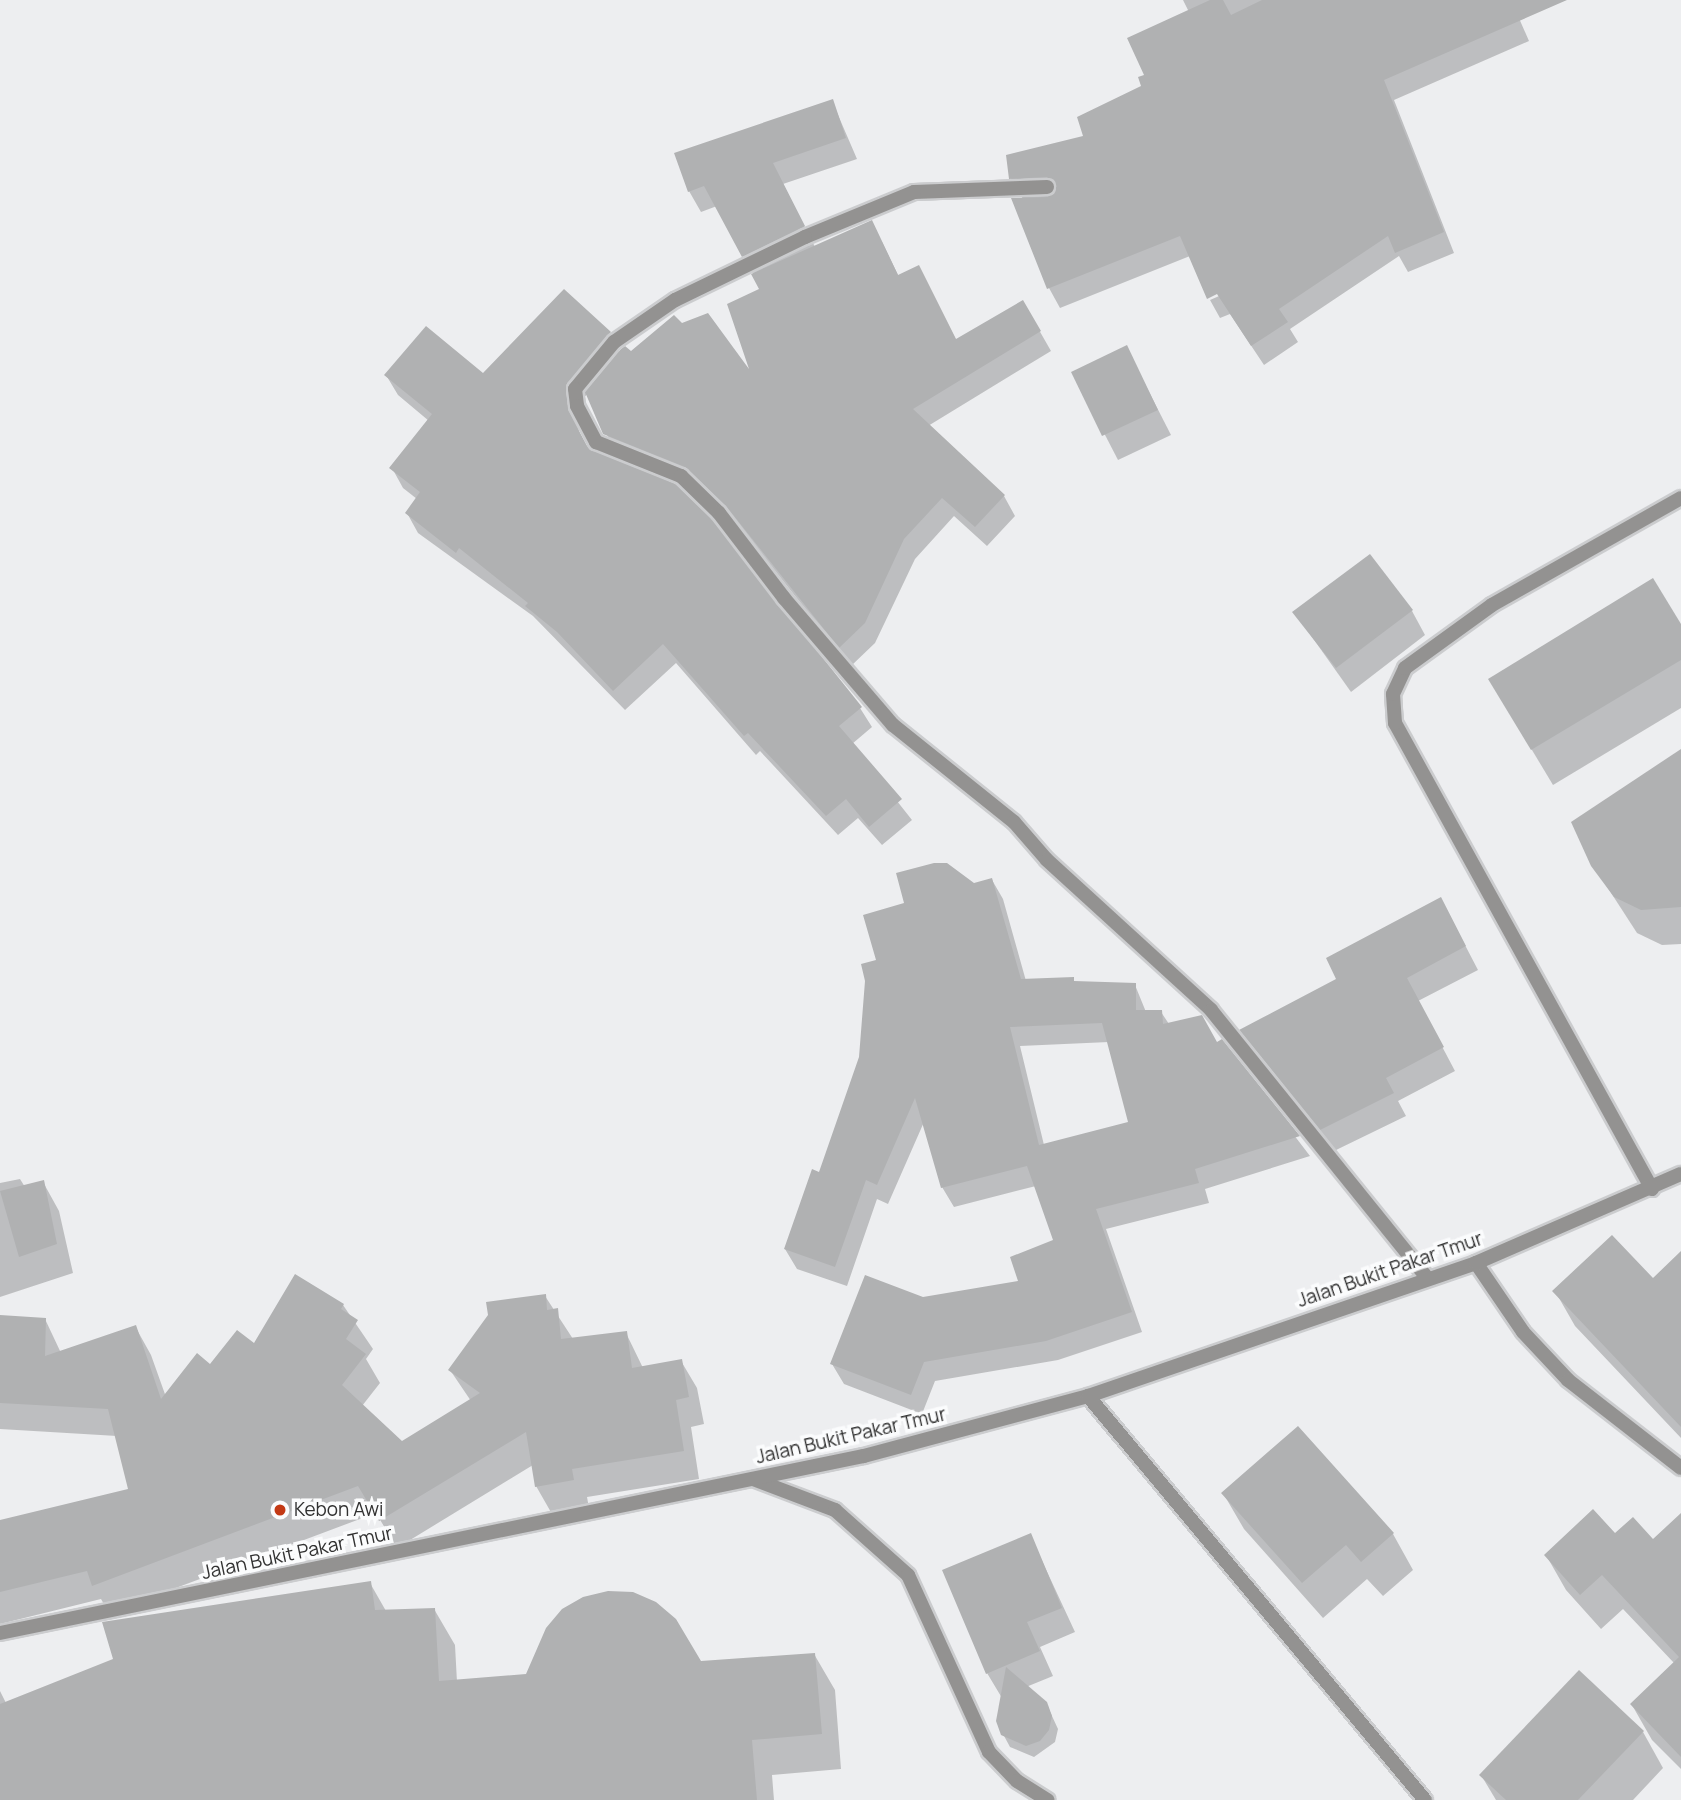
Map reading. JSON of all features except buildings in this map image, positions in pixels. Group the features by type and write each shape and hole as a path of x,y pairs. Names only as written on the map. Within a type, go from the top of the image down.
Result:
{"street":[{"path":"1047,187 914,192 805,237 675,300 614,342 575,389 577,406 596,442 681,476 719,513 784,598 893,725 1014,822 1047,860 1211,1010 1427,1278"},
{"path":"1652,1189 1395,723 1394,694 1405,668 1492,605 1681,498"},
{"name":"Jalan Bukit Pakar Tmur","path":"0,1633 864,1456 1088,1396 1476,1262 1652,1189 1681,1174"},
{"path":"1476,1262 1523,1332 1568,1380 1681,1468"},
{"path":"1088,1396 1425,1800"},
{"path":"753,1479 835,1510 908,1575 989,1752 1017,1781 1048,1800"}],"place":[{"name":"Kebon Awi","path":"280,1510"}]}
